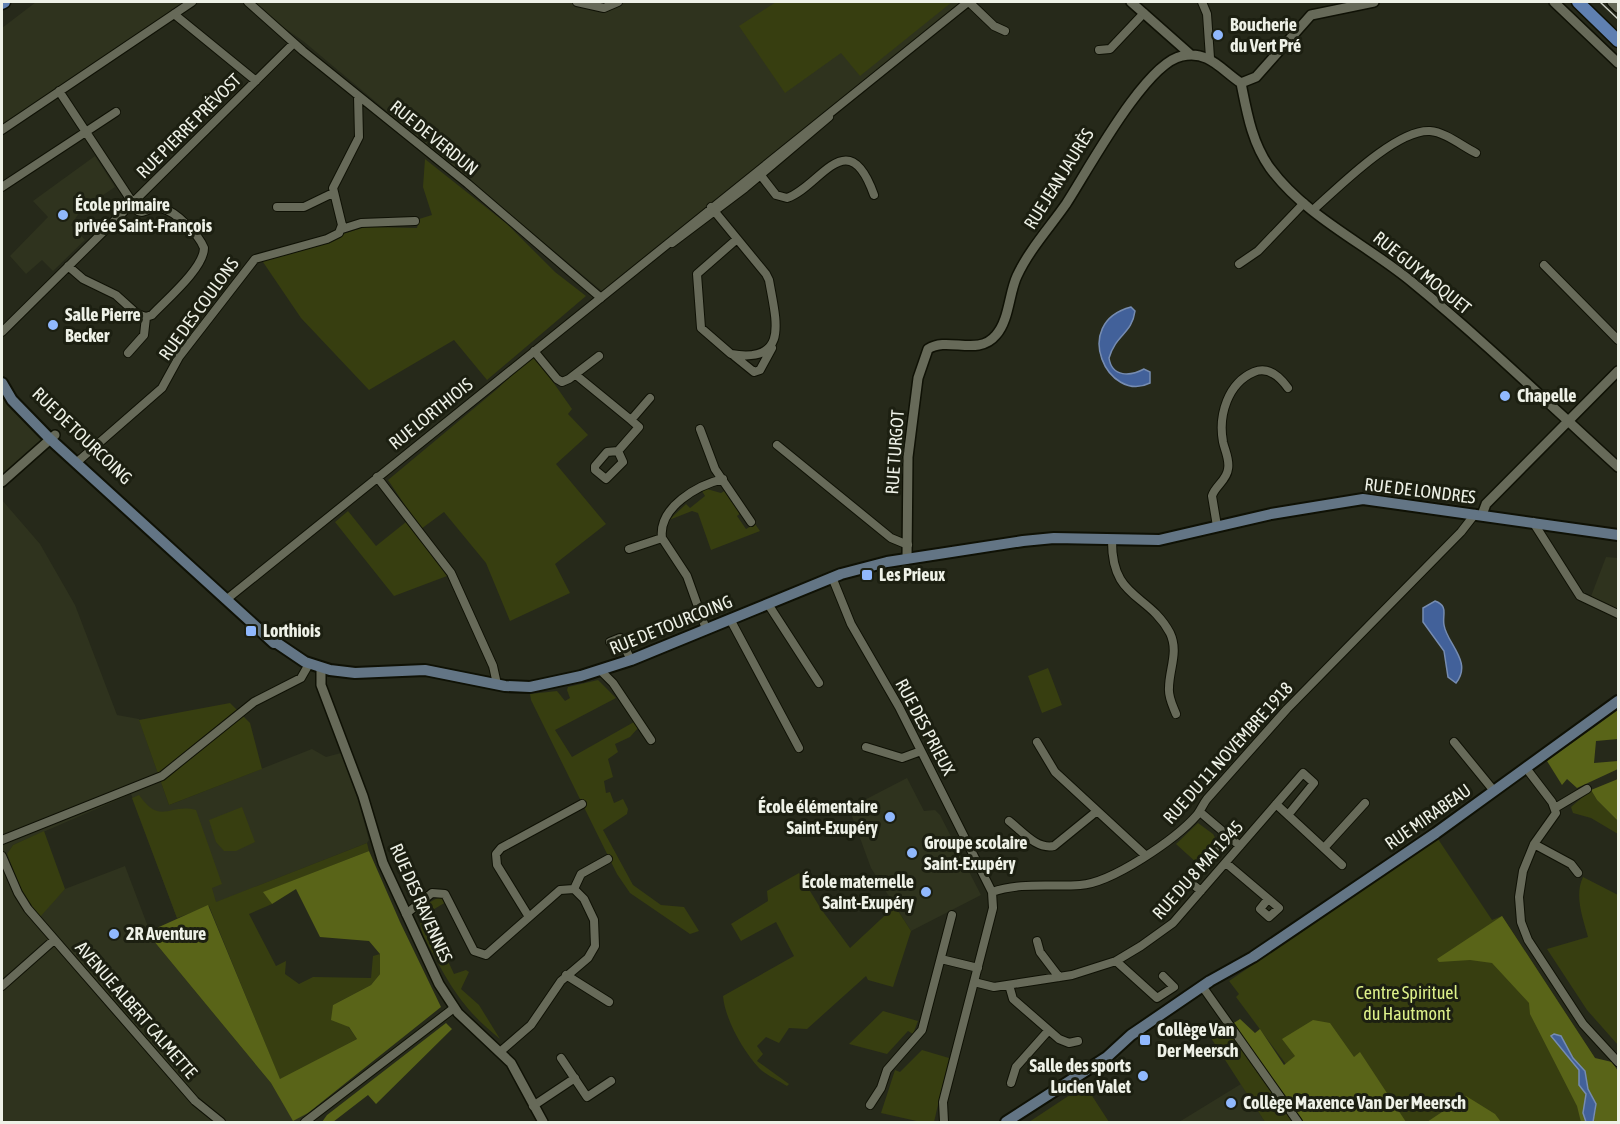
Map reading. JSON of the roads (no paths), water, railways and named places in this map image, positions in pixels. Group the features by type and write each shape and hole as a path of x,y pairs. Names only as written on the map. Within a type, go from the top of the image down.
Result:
{"main road":[{"path":"1578,2 1618,41"},
{"path":"1587,2 1618,32"},
{"name":"RUE DE TOURCOING","path":"2,381 12,400 287,656 320,671 441,672 497,684 530,687 601,671 832,577 877,564 907,559"},
{"name":"RUE DE LONDRES","path":"907,559 1042,538 1159,540 1271,514 1359,499 1618,535"},
{"name":"RUE MIRABEAU","path":"1006,1122 1107,1057 1131,1035 1253,957 1494,791 1618,701"}],"street":[{"path":"2,129 192,2"},
{"name":"RUE DE VERDUN","path":"248,2 358,96 468,184 601,298"},
{"path":"577,2 604,8 618,2"},
{"name":"RUE LORTHIOIS","path":"227,599 656,254 686,235 713,210 819,127 842,104 967,2 994,26 1005,31"},
{"path":"1131,2 1191,54 1210,58 1241,83 1256,77 1311,15 1322,10 1374,2"},
{"path":"1202,2 1207,14 1210,58"},
{"path":"1554,2 1618,63"},
{"path":"1612,2 1618,8"},
{"path":"1099,50 1110,49 1144,13"},
{"path":"174,14 256,81"},
{"name":"RUE PIERRE PRÉVOST","path":"2,332 294,43"},
{"name":"RUE JEAN JAURÈS","path":"928,349 937,345 981,345 998,334 1018,273 1079,183 1109,131 1159,71 1178,57 1191,54"},
{"name":"RUE GUY MOQUET","path":"1241,83 1257,147 1276,175 1313,210 1413,282 1618,467"},
{"path":"59,91 140,212 155,208 168,211 197,238 204,249 203,257 193,272 152,315 146,317 137,314 109,290 83,279 68,266"},
{"path":"342,229 333,193 336,178 359,135 358,96"},
{"path":"2,187 116,111"},
{"path":"1313,210 1374,156 1418,133 1435,132 1476,153"},
{"path":"758,173 776,195 787,198 832,164 848,163 863,172 874,195"},
{"path":"277,207 304,207 333,193"},
{"path":"1239,264 1258,251 1304,202"},
{"path":"713,210 737,239 769,280 775,336 760,370 754,372 701,328 696,277 700,268 737,239"},
{"name":"RUE DES COULONS","path":"79,461 162,388 179,357 255,259 327,239 342,229 361,223 414,221"},
{"path":"1544,265 1618,340"},
{"path":"128,353 144,335 146,317"},
{"path":"734,355 763,353 772,346"},
{"name":"RUE TURGOT","path":"907,559 908,457 918,378 928,349"},
{"path":"534,351 559,381 567,381 578,376 599,356"},
{"path":"1217,526 1212,496 1226,477 1229,467 1222,427 1229,394 1240,379 1261,370 1270,371 1288,388"},
{"path":"1478,514 1618,371"},
{"path":"578,376 639,427 618,451"},
{"path":"631,420 650,398"},
{"path":"700,429 715,469 751,522"},
{"path":"2,482 53,437"},
{"path":"777,445 891,538 908,545"},
{"path":"377,477 451,573 493,666 497,684"},
{"path":"706,629 687,576 662,538 662,524 671,510 699,487 723,479"},
{"name":"RUE DU 11 NOVEMBRE 1918","path":"992,892 1008,887 1089,884 1105,879 1171,839 1200,812 1207,799 1277,719 1478,514"},
{"path":"1533,522 1580,596 1618,614"},
{"path":"629,549 662,538"},
{"path":"1112,539 1112,560 1117,575 1165,625 1172,640 1174,657 1169,692 1176,714"},
{"name":"RUE DES PRIEUX","path":"832,577 851,624 890,691 992,892"},
{"path":"768,604 819,683"},
{"path":"730,619 743,648 799,748"},
{"path":"610,642 621,638 631,660"},
{"path":"2,840 162,776 254,702 296,681 308,667"},
{"name":"RUE DES RAVENNES","path":"320,671 363,796 379,853 439,984 454,1008 501,1051 515,1070 543,1122"},
{"path":"601,671 613,683 625,705 651,740"},
{"path":"1037,742 1055,772 1145,855"},
{"path":"1454,742 1494,791"},
{"path":"866,747 902,758 921,751"},
{"path":"1526,768 1555,808 1554,817 1534,844 1520,883 1519,910 1523,927 1531,945 1587,1029 1618,1062"},
{"name":"RUE DU 8 MAI 1945","path":"974,982 991,987 1009,985 1084,972 1116,961 1163,931 1226,863 1303,773 1314,783 1288,815"},
{"path":"1555,808 1587,789"},
{"path":"1324,848 1365,803"},
{"path":"529,916 497,865 496,854 501,848 582,804"},
{"path":"1276,804 1342,865"},
{"path":"1009,820 1040,846 1048,847 1054,846 1097,811"},
{"path":"1200,812 1240,846"},
{"path":"1201,891 1190,882 1229,837"},
{"path":"1534,844 1571,864 1578,873"},
{"path":"2,856 21,899 54,940"},
{"path":"574,890 581,874 608,859"},
{"path":"1226,863 1268,899"},
{"path":"406,914 432,893 446,894 474,951 481,955 490,953 555,893 566,888 574,890 584,899 591,912 596,938 595,946 588,958 566,975 536,1019 501,1051"},
{"path":"944,1122 943,1102 993,908 992,892"},
{"path":"870,1105 881,1088 887,1070 914,1041 924,1025 952,915"},
{"name":"AVENUE ALBERT CALMETTE","path":"2,986 54,940 201,1107 221,1122"},
{"path":"1037,941 1040,952 1059,977"},
{"path":"941,959 978,968"},
{"path":"1116,961 1157,998 1174,987 1162,976"},
{"path":"566,975 609,1002"},
{"path":"1009,985 1013,999 1048,1031 1065,1042 1078,1041"},
{"path":"1204,989 1298,1122"},
{"path":"307,1122 454,1008"},
{"path":"1011,1083 1016,1067 1048,1031"},
{"path":"561,1058 586,1097 611,1081"},
{"path":"533,1106 574,1078"}],"water":[{"path":"1131,307 1135,311 1131,325 1112,350 1109,358 1114,369 1123,374 1144,369 1150,372 1150,383 1135,386 1121,382 1109,372 1102,359 1099,344 1102,329 1113,316"},
{"path":"1435,601 1442,605 1446,632 1460,660 1462,668 1456,683 1448,677 1444,651 1423,622 1423,608"},
{"path":"1554,1034 1561,1036 1573,1058 1585,1071 1588,1089 1596,1104 1593,1122 1586,1122 1583,1113 1586,1094 1579,1085 1579,1070 1551,1036"}],"tram line":[{"path":"1600,2 1618,19"}],"place":[{"name":"Boucherie du Vert Pré","path":"1218,35"},
{"name":"École primaire privée Saint-François","path":"63,215"},
{"name":"Salle Pierre Becker","path":"53,325"},
{"name":"Chapelle","path":"1505,396"},
{"name":"Les Prieux","path":"867,575"},
{"name":"Lorthiois","path":"251,631"},
{"name":"École élémentaire Saint-Exupéry","path":"890,817"},
{"name":"Groupe scolaire Saint-Exupéry","path":"912,853"},
{"name":"École maternelle Saint-Exupéry","path":"926,892"},
{"name":"2R Aventure","path":"114,934"},
{"name":"Collège Van Der Meersch","path":"1145,1040"},
{"name":"Salle des sports Lucien Valet","path":"1143,1076"},
{"name":"Collège Maxence Van Der Meersch","path":"1231,1103"}],"park label":[{"name":"Centre Spirituel du Hautmont","path":"1407,1003"}]}
